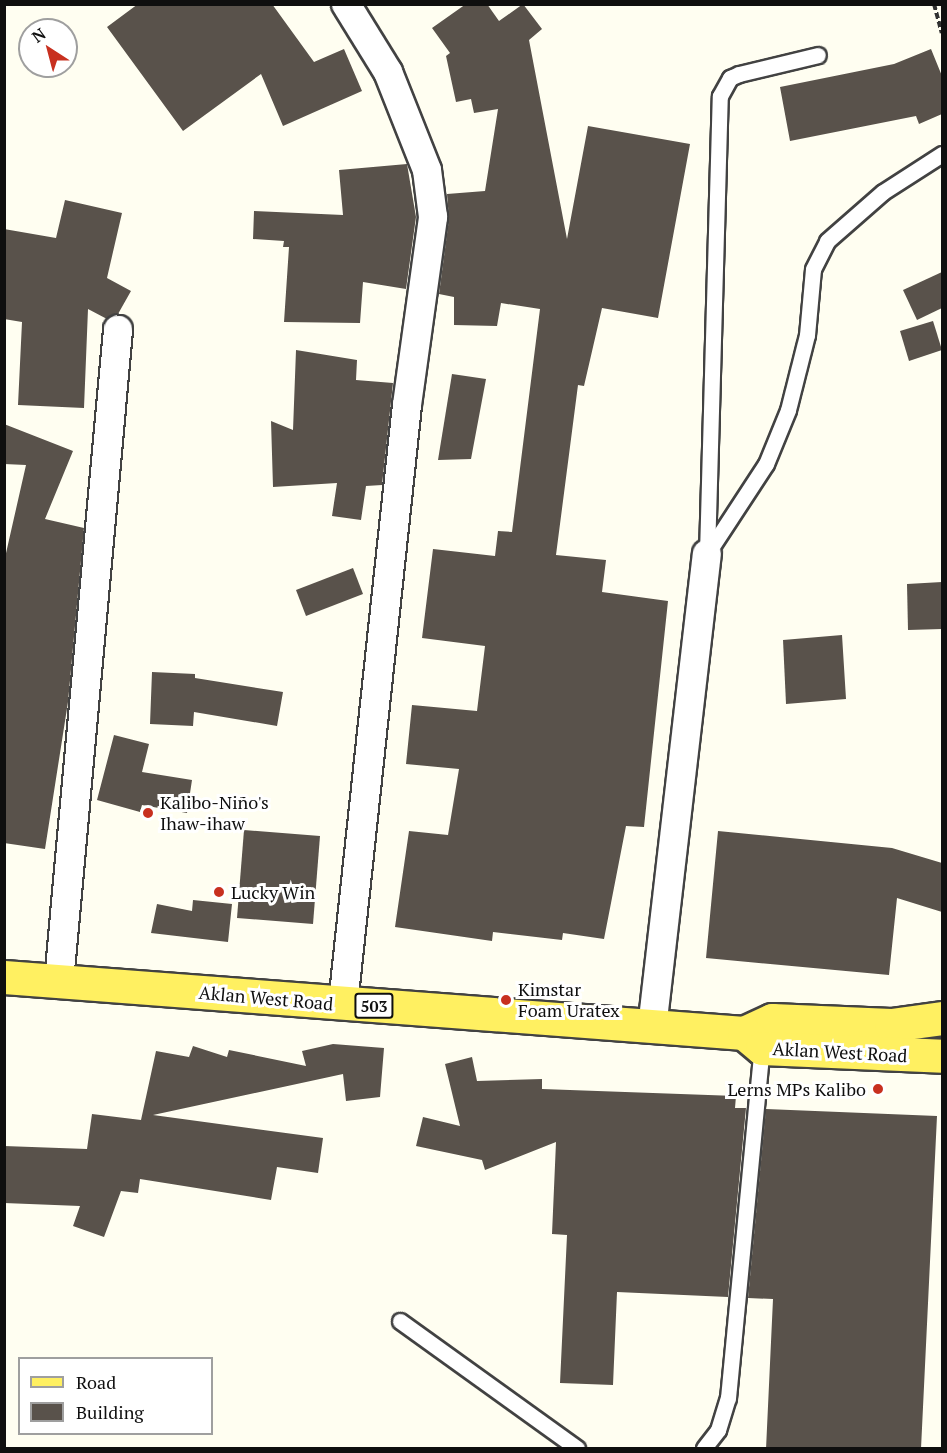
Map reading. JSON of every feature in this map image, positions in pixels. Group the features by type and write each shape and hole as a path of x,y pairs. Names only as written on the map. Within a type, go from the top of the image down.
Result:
{"main road":[{"name":"Aklan West Road","path":"4,977 652,1028 753,1041 942,1056"},
{"name":"Aklan West Road","path":"753,1041 772,1020 891,1025 942,1018"}],"street":[{"path":"343,1004 407,405 433,217 427,170 388,72 346,4"},
{"path":"59,981 118,330"},
{"path":"652,1028 707,554"}],"lane":[{"path":"707,554 720,96 730,78 739,74 818,55"},
{"path":"707,554 766,464 788,410 807,335 813,270 827,241 883,192 942,154"},
{"path":"704,1449 718,1430 728,1398 753,1041"},
{"path":"400,1321 577,1449"}],"path":[{"path":"934,4 942,33"}],"building":[{"path":"138,4 272,4 314,62 344,49 362,91 283,126 261,74 183,131 107,27"},
{"path":"466,4 487,4 499,21 523,4 542,29 529,40 567,239 588,126 690,144 658,318 602,308 584,386 578,385 556,555 606,560 602,592 668,601 644,827 626,826 604,939 563,933 562,940 493,932 492,941 395,927 409,831 448,835 459,769 406,764 412,705 477,711 485,646 422,638 433,549 495,556 498,531 512,532 540,309 501,303 497,326 454,325 454,297 439,294 449,219 447,194 485,191 498,109 474,113 471,99 456,102 446,56 450,53 432,28"},
{"path":"931,49 942,76 942,114 919,124 916,116 790,141 780,87 894,64"},
{"path":"407,164 416,217 406,289 363,282 360,323 284,322 289,247 283,247 284,241 253,239 254,211 343,215 339,170"},
{"path":"65,200 122,213 107,278 131,291 118,314 107,319 88,309 84,408 18,405 22,322 4,319 4,229 56,238"},
{"path":"942,272 942,308 917,320 903,290"},
{"path":"933,321 942,350 909,361 900,331"},
{"path":"296,350 357,360 356,380 393,383 382,485 366,486 361,520 332,516 337,483 273,487 271,421 293,430"},
{"path":"452,374 486,379 471,459 438,460"},
{"path":"4,424 73,451 45,519 84,528 68,702 45,849 4,843 4,562 26,465 4,464"},
{"path":"353,568 363,594 306,616 296,590"},
{"path":"942,582 942,629 908,630 907,584"},
{"path":"842,635 846,699 786,704 783,640"},
{"path":"152,672 195,674 195,678 283,692 277,726 194,712 193,726 150,724"},
{"path":"114,735 149,744 142,772 192,780 187,813 142,805 140,812 97,800"},
{"path":"244,830 320,836 313,924 237,918"},
{"path":"718,831 892,848 942,863 942,912 897,898 889,975 706,958"},
{"path":"193,900 232,904 228,942 151,933 157,904 192,911"},
{"path":"333,1044 384,1048 380,1097 346,1101 343,1074 153,1115 323,1138 318,1173 277,1167 271,1200 140,1179 138,1193 121,1191 104,1237 73,1226 80,1206 4,1203 4,1146 87,1149 92,1114 141,1120 156,1051 189,1057 193,1046 227,1057 229,1050 306,1066 302,1051"},
{"path":"472,1057 477,1081 542,1079 542,1089 736,1096 735,1108 746,1108 728,1297 617,1292 613,1385 560,1383 567,1235 552,1234 556,1142 485,1170 482,1160 416,1146 423,1117 460,1126 445,1064"},
{"path":"766,1109 937,1116 921,1449 766,1449 773,1299 748,1298"}],"place":[{"name":"Kalibo-Niño's Ihaw-ihaw","path":"148,813"},
{"name":"Lucky Win","path":"219,892"},
{"name":"Kimstar Foam Uratex","path":"506,1000"},
{"name":"Lerns MPs Kalibo","path":"878,1089"}]}
